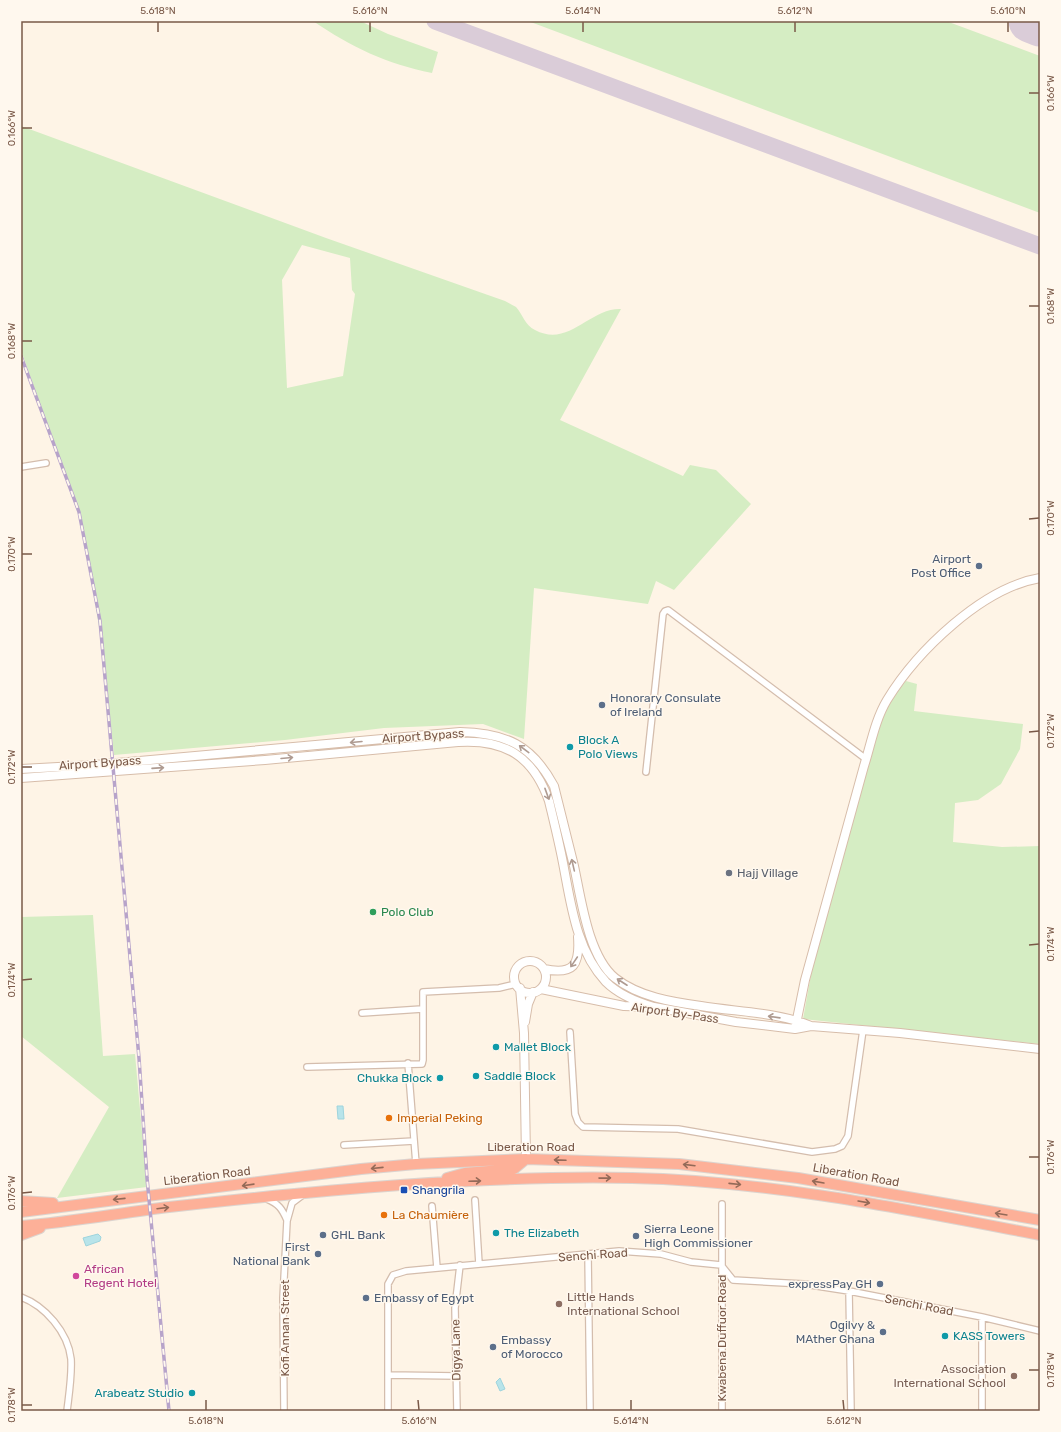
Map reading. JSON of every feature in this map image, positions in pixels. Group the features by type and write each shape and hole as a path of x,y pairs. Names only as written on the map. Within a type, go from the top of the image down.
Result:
{"highway":[{"name":"Liberation Road","path":"21,1212 416,1164 526,1158 679,1164 798,1178 1040,1220"},
{"path":"436,1184 441,1180 464,1173 514,1169 526,1158"},
{"name":"Liberation Road","path":"21,1226 56,1223 167,1207 305,1194 472,1181 632,1178 722,1183 847,1199 1040,1235"},
{"path":"21,1201 77,1204"},
{"path":"21,1235 56,1223"}],"main road":[{"path":"794,1028 872,736 887,701 899,684 937,640 959,619 998,593 1040,578"},
{"name":"Airport Bypass","path":"21,768 95,764 460,732 487,734 513,741 533,755 543,767 554,786 587,923 601,961 614,978 623,984 657,998"},
{"name":"Airport Bypass","path":"21,778 265,760 474,741 499,745 520,756 530,764 543,784 550,801 577,929 588,954 606,982 628,997 654,1007"},
{"path":"544,970 563,972 575,964 579,952 577,929"},
{"path":"524,1033 528,1004 546,980 544,970 540,964 533,961 526,961 520,965 516,970 515,977 518,986 524,1033 526,1158"},
{"path":"518,986 524,991 537,991"},
{"name":"Airport By-Pass","path":"537,991 624,1006 654,1007 736,1022 794,1028 812,1026 863,1030 1040,1049"},
{"name":"Airport By-Pass","path":"657,998 795,1020 812,1026"}],"street":[{"path":"21,467 46,463"},
{"path":"646,772 663,614 668,610 866,759"},
{"path":"307,1067 423,1063 422,994 424,992 518,986"},
{"path":"362,1013 422,1009"},
{"path":"570,1032 575,1114 578,1122 584,1127 678,1129 812,1152 835,1149 842,1146 848,1136 863,1030"},
{"path":"408,1063 416,1164"},
{"path":"344,1144 414,1141"},
{"name":"Kofi Annan Street","path":"284,1411 283,1298 287,1221 292,1203 305,1194"},
{"path":"265,1198 278,1204 282,1208 287,1221"},
{"path":"475,1200 479,1264"},
{"name":"Kwabena Duffuor Road","path":"722,1204 722,1411"},
{"path":"432,1206 437,1268"},
{"name":"Senchi Road","path":"388,1411 387,1292 389,1280 397,1272 619,1251 649,1253 691,1262 721,1265 733,1280 804,1284 849,1291 1040,1330"},
{"path":"588,1254 590,1411"},
{"name":"Digya Lane","path":"457,1411 455,1308 460,1265"},
{"path":"849,1291 851,1411"},
{"path":"21,1298 40,1307 48,1315 68,1344 71,1358 71,1370 67,1411"},
{"path":"982,1317 982,1411"},
{"path":"388,1375 457,1376"}],"green space":[{"path":"313,21 360,21 388,34 438,52 432,73 400,65 355,47"},
{"path":"528,21 946,21 1040,56 1040,213"},
{"path":"21,126 326,238 505,301 516,307 526,323 532,328 547,334 558,334 569,331 599,314 610,310 621,309 560,420 683,476 690,465 716,470 751,504 674,590 656,581 648,604 534,588 524,739 483,724 384,728 285,740 114,755 104,659 84,531 21,350","holes":["302,245 350,258 352,290 355,294 343,376 287,388 282,280"]},
{"path":"906,681 917,684 914,711 1023,724 1020,749 1001,784 978,800 955,803 953,842 1002,847 1040,846 1040,1044 803,1019 822,914 872,742 892,698"},
{"path":"93,915 103,1056 135,1054 147,1187 57,1198 109,1107 21,1036 21,917"}],"water":[{"path":"337,1106 343,1106 344,1119 338,1119"},
{"path":"98,1234 101,1237 100,1241 86,1246 83,1238"},
{"path":"500,1378 505,1389 500,1391 496,1382"}],"taxiway":[{"path":"435,21 1040,246"}],"runway":[{"path":"1030,21 1040,25"}],"railway":[{"path":"21,356 79,512 100,621 139,1058 147,1178 169,1411"}],"place":[{"name":"Airport Post Office","path":"979,566"},
{"name":"Honorary Consulate of Ireland","path":"602,705"},
{"name":"Block A Polo Views","path":"570,747"},
{"name":"Hajj Village","path":"729,873"},
{"name":"Polo Club","path":"373,912"},
{"name":"Mallet Block","path":"496,1047"},
{"name":"Saddle Block","path":"476,1076"},
{"name":"Chukka Block","path":"440,1078"},
{"name":"Imperial Peking","path":"389,1118"},
{"name":"Shangrila","path":"404,1190"},
{"name":"La Chaumière","path":"384,1215"},
{"name":"The Elizabeth","path":"496,1233"},
{"name":"GHL Bank","path":"323,1235"},
{"name":"Sierra Leone High Commissioner","path":"636,1236"},
{"name":"First National Bank","path":"318,1254"},
{"name":"African Regent Hotel","path":"76,1276"},
{"name":"expressPay GH","path":"880,1284"},
{"name":"Embassy of Egypt","path":"366,1298"},
{"name":"Little Hands International School","path":"559,1304"},
{"name":"Ogilvy & MAther Ghana","path":"883,1332"},
{"name":"KASS Towers","path":"945,1336"},
{"name":"Embassy of Morocco","path":"493,1347"},
{"name":"Association International School","path":"1014,1376"},
{"name":"Arabeatz Studio","path":"192,1393"}]}
